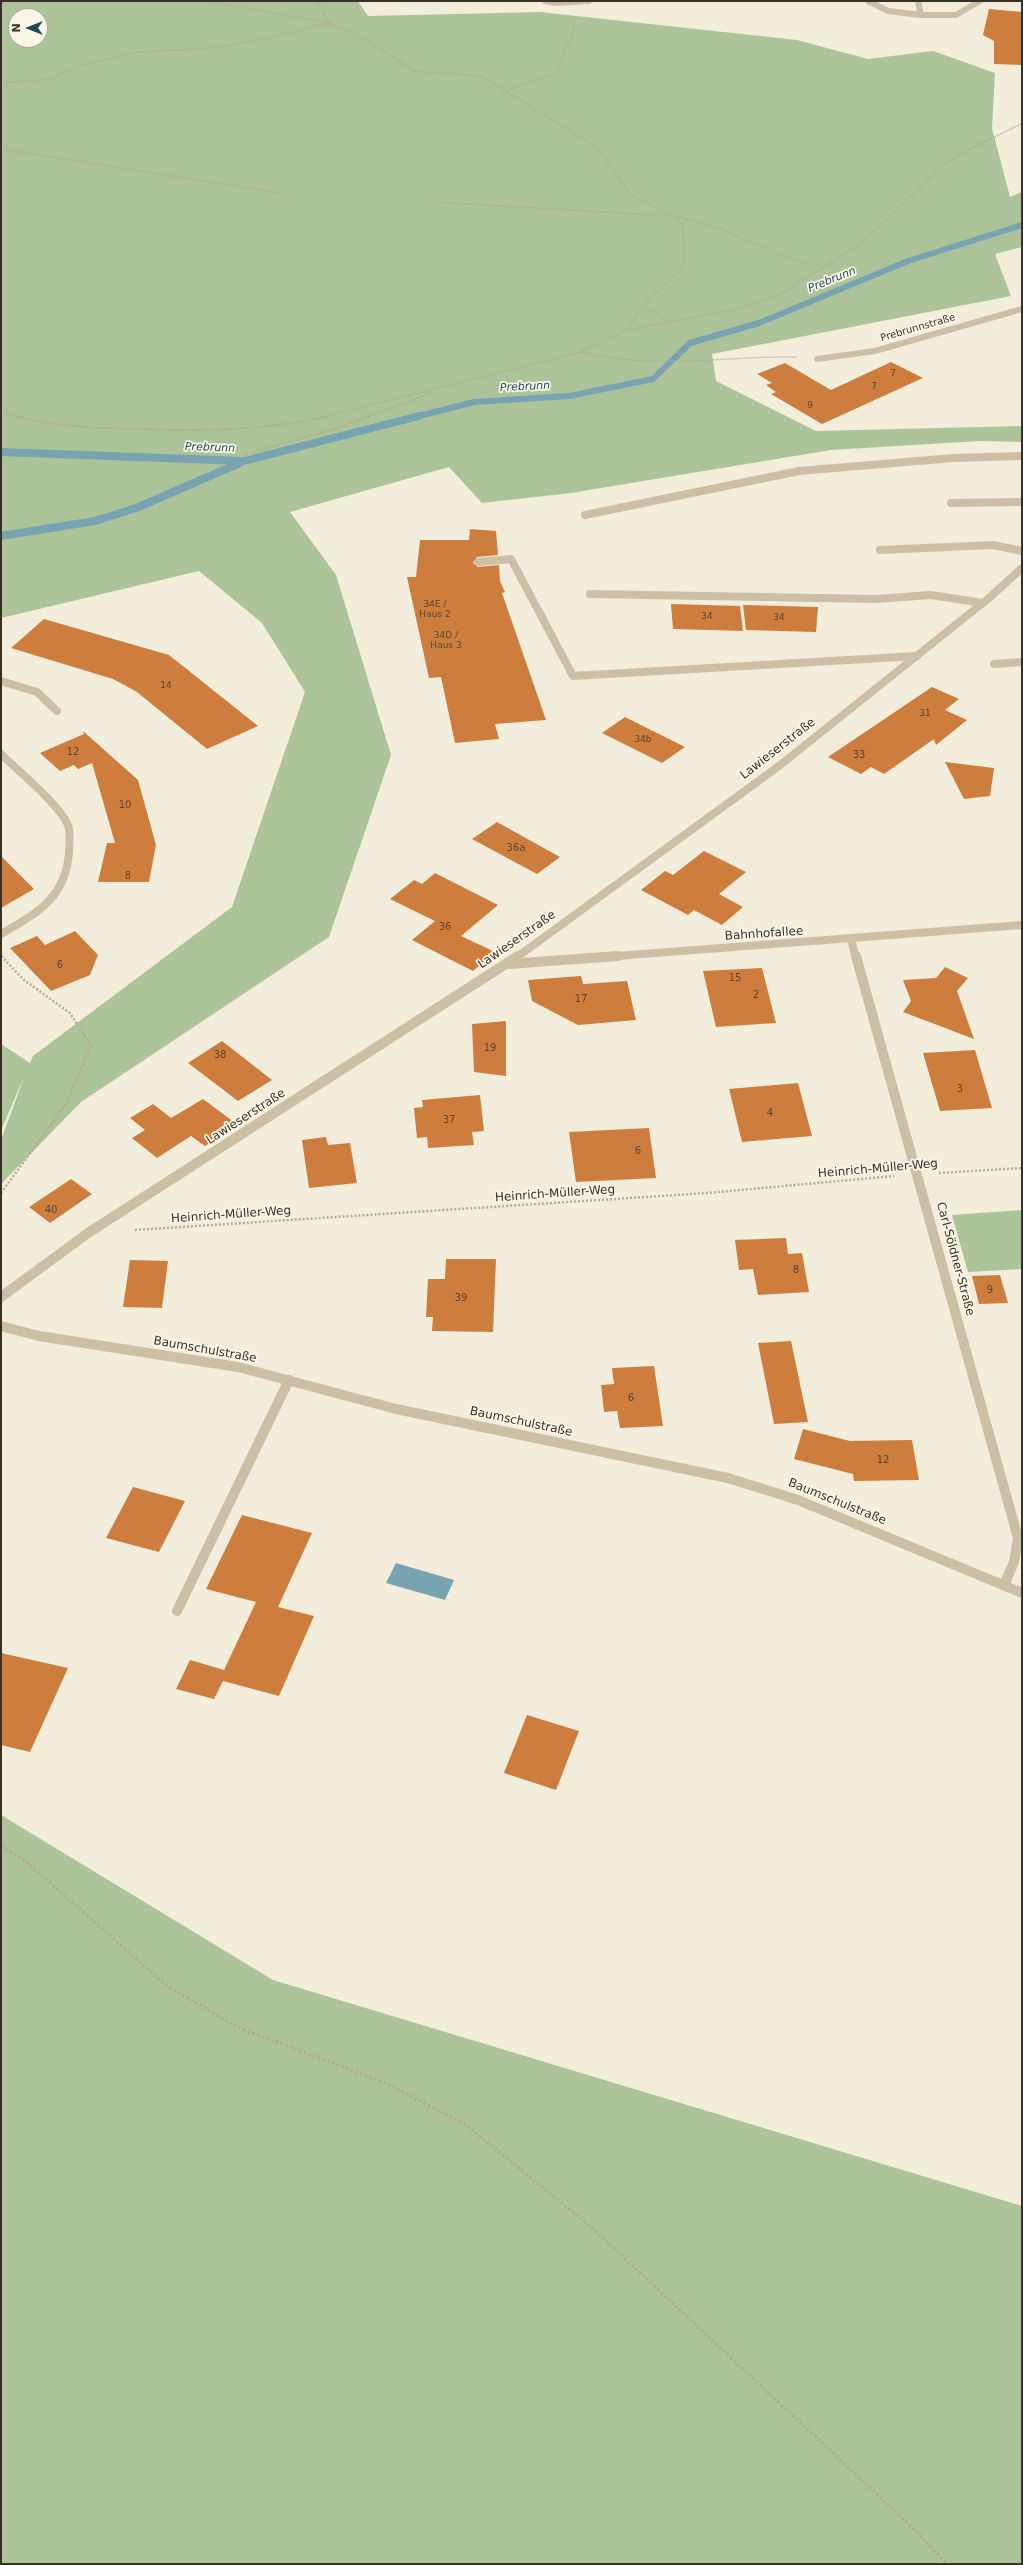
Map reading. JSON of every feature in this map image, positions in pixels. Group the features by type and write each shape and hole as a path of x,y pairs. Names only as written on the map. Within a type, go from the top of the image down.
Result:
{"street":[{"path":"545,1 589,1"},
{"path":"868,1 888,11 921,15 956,14 980,1"},
{"path":"918,1 921,15"},
{"name":"Prebrunnstraße","path":"817,359 875,351 1022,310"},
{"path":"584,515 799,471 953,458 1022,456"},
{"path":"951,503 1022,502"},
{"path":"880,550 992,545 1022,551"},
{"path":"478,562 511,558 573,676 917,656"},
{"name":"Lawieserstraße","path":"1,1297 88,1233 508,964 779,766 983,603 1022,568"},
{"path":"590,594 876,599 931,595 983,603"},
{"path":"994,664 1022,662"},
{"path":"1,681 37,692 57,711"},
{"path":"1,754 45,797 68,824 69,866 59,890 41,911 1,934"},
{"name":"Bahnhofallee","path":"508,964 850,940 1022,924"},
{"name":"Carl-Söldner-Straße","path":"850,940 918,1174 1018,1538 1014,1562 1004,1585"},
{"name":"Baumschulstraße","path":"1,1326 39,1336 238,1367 396,1409 728,1478 798,1500 1022,1593"},
{"path":"177,1611 288,1380"}],"path":[{"path":"208,1 329,23 374,44 414,72 481,76 597,147 630,194 674,216 683,226 684,267 642,306 626,330"},
{"path":"318,1 329,23"},
{"path":"506,91 555,73 571,39 579,2"},
{"path":"1,83 51,79 75,67 137,52 212,48 265,39 329,23"},
{"path":"1,412 22,418 96,428 208,431 299,423 438,390 581,352 626,330 738,308 779,295 862,243 942,166 966,151 1022,124"},
{"path":"1,149 280,193"},
{"path":"436,202 674,216 719,228 783,256 823,267"},
{"path":"642,306 671,322"},
{"path":"581,352 602,359 649,362 788,357 817,359"},
{"path":"244,455 341,427 438,390"},
{"path":"1,956 24,980 70,1013 91,1046 66,1104 1,1193"},
{"name":"Heinrich-Müller-Weg","path":"128,1231 707,1193 918,1174 1022,1168"},
{"path":"1,1846 25,1861 166,1985 235,2026 388,2084 466,2125 590,2226 912,2527 947,2564"}],"green space":[{"path":"1,1 358,1 368,16 540,12 797,40 868,59 933,51 995,73 992,128 1010,197 1022,192 1022,247 995,254 1011,296 712,354 716,381 816,431 1022,426 1022,442 979,441 831,450 571,493 482,503 449,467 290,512 336,575 391,755 329,937 81,1102 1,1184 1,1140 25,1075 1,1130 1,1044 30,1063 33,1056 232,907 305,692 262,623 199,571 1,618"},
{"path":"1022,1210 1022,1269 968,1272 952,1215"},
{"path":"1,1815 273,1980 1022,2206 1022,2564 1,2564"}],"water":[{"path":"396,1563 454,1580 445,1600 386,1583"}],"building":[{"path":"989,9 1022,12 1022,65 994,64 994,41 983,35"},
{"path":"891,362 923,378 822,424 771,394 776,392 766,385 772,383 757,374 785,363 831,390"},
{"path":"470,529 496,531 498,555 477,557 473,563 478,567 499,565 500,581 505,592 502,593 546,720 495,724 499,739 455,743 441,677 429,678 407,577 416,577 420,540 469,540"},
{"path":"671,604 740,606 743,631 673,629"},
{"path":"743,605 818,607 816,632 746,630"},
{"path":"44,619 169,655 258,726 207,749 137,692 113,679 11,648"},
{"path":"932,687 959,699 945,710 967,720 936,745 934,739 884,774 871,767 861,774 828,757"},
{"path":"625,717 685,747 662,763 602,733"},
{"path":"83,731 138,780 156,845 149,882 98,882 107,843 115,843 92,763 78,769 74,765 60,771 40,753 84,734"},
{"path":"945,762 994,768 990,796 964,799"},
{"path":"497,822 560,857 537,874 472,839"},
{"path":"704,851 746,872 719,894 743,907 722,925 694,910 688,915 641,890 665,871 673,875"},
{"path":"1,856 34,889 1,908"},
{"path":"435,873 498,905 461,936 495,952 473,971 412,940 435,921 390,899 414,880 422,884"},
{"path":"75,931 98,955 90,975 51,991 10,948 37,936 45,945"},
{"path":"945,967 968,978 957,991 974,1039 903,1012 911,1001 903,980 936,978"},
{"path":"762,968 776,1023 716,1027 703,971"},
{"path":"581,976 583,984 627,981 636,1020 578,1025 532,1001 528,980"},
{"path":"506,1021 506,1076 474,1072 472,1024"},
{"path":"222,1041 272,1080 238,1101 188,1063"},
{"path":"975,1050 992,1108 940,1111 923,1053"},
{"path":"798,1083 812,1136 742,1142 729,1089"},
{"path":"480,1095 484,1131 472,1132 474,1145 428,1148 427,1137 417,1138 414,1108 423,1107 422,1100"},
{"path":"203,1099 238,1125 205,1146 191,1136 157,1158 132,1138 145,1130 130,1118 153,1104 171,1118"},
{"path":"649,1128 656,1178 576,1182 569,1132"},
{"path":"326,1137 328,1145 350,1143 357,1183 309,1188 302,1140"},
{"path":"71,1179 92,1194 50,1223 29,1207"},
{"path":"786,1238 788,1254 802,1253 809,1292 758,1295 753,1269 739,1270 735,1240"},
{"path":"446,1259 496,1259 493,1332 432,1331 433,1317 426,1317 428,1279 445,1279"},
{"path":"130,1260 168,1261 162,1308 123,1307"},
{"path":"1000,1275 1008,1303 979,1304 972,1276"},
{"path":"791,1341 808,1422 774,1424 758,1343"},
{"path":"654,1366 663,1426 620,1428 617,1411 604,1412 601,1385 614,1384 612,1368"},
{"path":"803,1429 850,1441 912,1440 919,1480 854,1481 853,1474 794,1459"},
{"path":"133,1487 185,1501 159,1552 106,1538"},
{"path":"242,1515 312,1533 278,1607 314,1616 279,1696 223,1681 214,1699 176,1689 190,1660 224,1670 256,1602 206,1589"},
{"path":"1,1653 68,1668 30,1752 1,1745"},
{"path":"527,1715 579,1731 556,1790 504,1773"}],"waterway":[{"name":"Prebrunn","path":"415,417 474,402 569,396 653,379 690,343 759,323 908,261 1022,225"},
{"name":"Prebrunn","path":"1,452 244,461 419,416"},
{"path":"1,536 95,521 136,508 240,463"}]}
